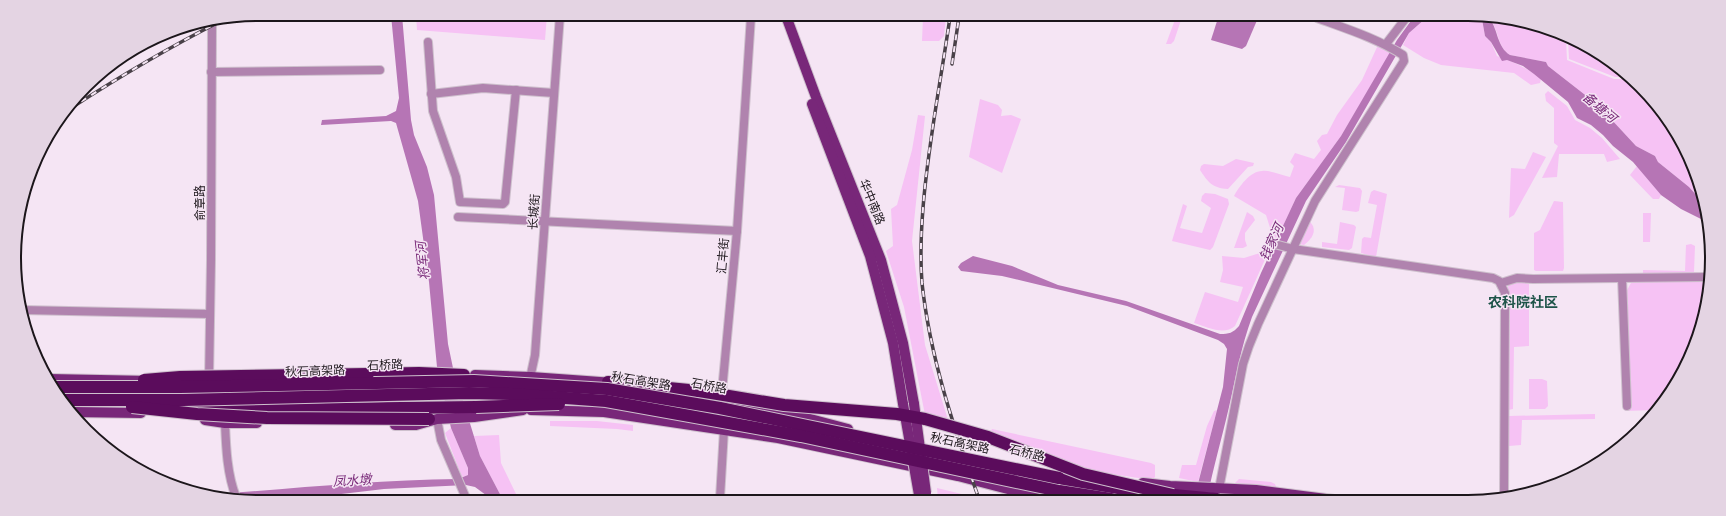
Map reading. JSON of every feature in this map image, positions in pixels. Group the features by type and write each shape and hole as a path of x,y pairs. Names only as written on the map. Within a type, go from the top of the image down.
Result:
{"highway":[{"path":"59,387 180,377 368,374 461,375"},
{"name":"秋石高架路","path":"59,387 218,387 474,381 606,389 720,408 1072,481 1118,489 1174,495 1217,492"},
{"path":"608,382 699,391 784,405 897,414 925,419 988,437 1083,474 1174,495"},
{"name":"秋石高架路","path":"70,402 469,393 512,394 606,401 801,436 1052,489 1087,495"},
{"path":"182,405 264,410 484,407 606,401"},
{"path":"70,403 197,414 267,418 437,419"}],"main road":[{"name":"华中南路","path":"782,21 821,130 870,256 893,343 903,404 922,495"},
{"name":"华中南路","path":"788,21 816,98 881,260 903,343 914,404 922,495"},
{"name":"石桥路","path":"55,380 209,382 433,375"},
{"name":"石桥路","path":"461,375 530,377 608,382 784,412 848,429 1049,471 1167,486 1191,487 1217,492 1256,490 1295,495"},
{"path":"70,402 182,405 442,403 523,410 604,412 778,438 950,475 1030,495"},
{"path":"78,412 137,412 225,423 416,425 437,419 474,417 523,410"}],"street":[{"name":"长城街","path":"523,410 535,355 560,21"},
{"name":"汇丰街","path":"720,495 724,430 721,402 737,231 751,21"},
{"path":"1217,492 1242,370 1249,346 1315,201 1404,61 1403,55 1386,44 1325,21"},
{"path":"1386,44 1404,21"},
{"name":"俞章路","path":"209,382 212,26"},
{"path":"428,42 433,111 454,170 460,202 503,204 505,202 516,90"},
{"path":"211,72 380,70"},
{"path":"432,94 483,88 554,92"},
{"path":"458,217 545,223 737,231"},
{"path":"1271,243 1293,249 1493,278 1501,283 1505,293 1504,492"},
{"path":"1501,283 1517,278 1525,280 1704,277"},
{"path":"1622,278 1627,406"},
{"path":"27,310 210,314"},
{"path":"437,419 442,440 464,494"},
{"path":"225,423 229,466 235,494"}],"shaded area":[{"path":"392,21 403,21 411,120 414,135 427,167 434,195 448,344 453,368 480,456 500,495 486,495 475,487 466,485 384,489 333,495 258,495 229,493 363,483 458,479 468,475 468,468 451,428 437,367 429,282 418,201 396,123 391,121 321,125 322,120 386,116 396,111 399,98"},
{"path":"416,21 547,21 545,40 417,30"},
{"path":"923,21 946,21 944,36 939,41 922,41"},
{"path":"1175,21 1181,21 1174,41 1171,44 1166,44"},
{"path":"1217,21 1257,21 1246,46 1242,49 1211,40"},
{"path":"1411,21 1423,21 1409,33 1346,142 1306,201 1248,328 1208,495 1195,495 1223,387 1227,349 1224,344 1218,340 1127,306 1002,276 961,271 958,267 961,263 973,256 1012,266 1058,285 1126,301 1220,334 1233,332 1239,326 1261,273 1296,198 1341,136 1397,40"},
{"path":"1423,21 1483,22 1485,36 1491,42 1497,56 1526,68 1541,79 1540,83 1531,85 1514,73 1441,65 1424,58 1403,45 1409,33"},
{"path":"1483,22 1493,23 1500,43 1506,52 1510,55 1546,62 1548,66 1598,105 1636,146 1655,156 1658,162 1689,187 1696,195 1701,219 1681,209 1661,195 1633,162 1613,146 1591,125 1577,118 1568,102 1534,74 1523,66 1507,60 1502,61 1491,42 1485,36"},
{"path":"1493,23 1529,29 1566,42 1567,60 1614,79 1623,79 1636,90 1665,126 1681,153 1696,195 1689,187 1658,162 1655,156 1636,146 1598,105 1548,66 1546,62 1510,55 1506,52 1500,43"},
{"path":"1568,43 1600,61 1620,77 1615,77 1569,59"},
{"path":"1378,45 1391,52 1341,136 1296,198 1277,239 1272,234 1266,215 1234,196 1245,180 1258,172 1268,171 1290,177 1294,166 1290,162 1295,153 1314,159 1321,150 1317,141 1322,135 1327,134 1337,115 1362,80"},
{"path":"1548,91 1567,106 1575,120 1590,128 1602,138 1620,159 1607,162 1604,154 1559,154 1557,177 1542,178 1558,146 1554,143 1554,108 1546,101 1545,94"},
{"path":"980,99 998,105 1002,110 1001,116 1011,115 1021,119 1002,173 969,157"},
{"path":"918,115 925,116 912,241 925,345 948,420 925,415 904,307 886,251 893,246 891,209 897,205 912,150"},
{"path":"1533,152 1546,157 1514,215 1509,218 1511,168 1525,169"},
{"path":"1236,159 1254,163 1253,166 1248,167 1228,189 1211,184 1200,170 1201,166 1204,164 1223,166"},
{"path":"1637,166 1661,195 1659,199 1653,199 1630,175"},
{"path":"1339,185 1360,188 1362,191 1359,211 1342,210 1345,188 1335,187"},
{"path":"1374,190 1387,194 1376,257 1361,253 1362,239 1364,237 1371,238 1377,205 1368,203 1371,192"},
{"path":"1205,193 1215,194 1228,199 1229,204 1213,247 1210,250 1172,241 1183,204 1187,206 1180,228 1202,233 1211,208 1201,201 1202,196"},
{"path":"1554,201 1563,202 1564,268 1563,271 1536,271 1534,270 1534,233 1540,230"},
{"path":"1247,212 1253,216 1255,220 1245,233 1247,246 1243,248 1234,248"},
{"path":"1643,213 1651,213 1650,242 1643,242"},
{"path":"1310,222 1314,228 1312,237 1304,245 1298,244"},
{"path":"1340,222 1354,225 1356,227 1352,248 1349,250 1322,247 1322,242 1337,244"},
{"path":"1691,244 1695,246 1694,272 1704,272 1704,275 1643,275 1643,270 1685,271 1686,245"},
{"path":"1263,252 1267,255 1235,326 1226,330 1215,330 1194,323 1205,292 1238,302 1243,287 1220,282 1223,270 1222,256 1244,258"},
{"path":"1704,279 1697,319 1687,349 1681,363 1665,390 1649,410 1625,411 1625,294 1632,281"},
{"path":"1521,282 1529,284 1529,346 1514,347 1513,409 1508,410 1508,285"},
{"path":"1529,379 1542,379 1547,381 1548,406 1545,409 1529,409"},
{"path":"1217,410 1198,482 1179,478 1182,465 1196,465 1207,426 1214,411"},
{"path":"1595,414 1595,419 1522,420 1521,445 1509,446 1509,416"},
{"path":"550,421 597,421 633,425 633,431 550,426"},
{"path":"451,428 468,468 468,475 462,477 445,433"},
{"path":"992,429 1151,463 1155,465 1155,477 1152,480 1091,471 988,437"},
{"path":"499,435 501,463 517,495 500,495 480,456 474,436"},
{"path":"1239,479 1271,482 1275,484 1277,489 1232,486"},
{"path":"937,488 966,495 938,495"}],"railway":[{"path":"949,21 925,184 921,236 921,274 926,311 937,366 952,419 978,495"},
{"path":"952,64 958,21"},
{"path":"80,103 144,63 211,26"}],"district":[{"name":"农科院社区","path":"1523,302"}],"water label":[{"name":"备塘河","path":"1600,107"},
{"name":"钱家河","path":"1271,242"},
{"name":"将军河","path":"422,261"},
{"name":"凤水墩","path":"352,480"}]}
